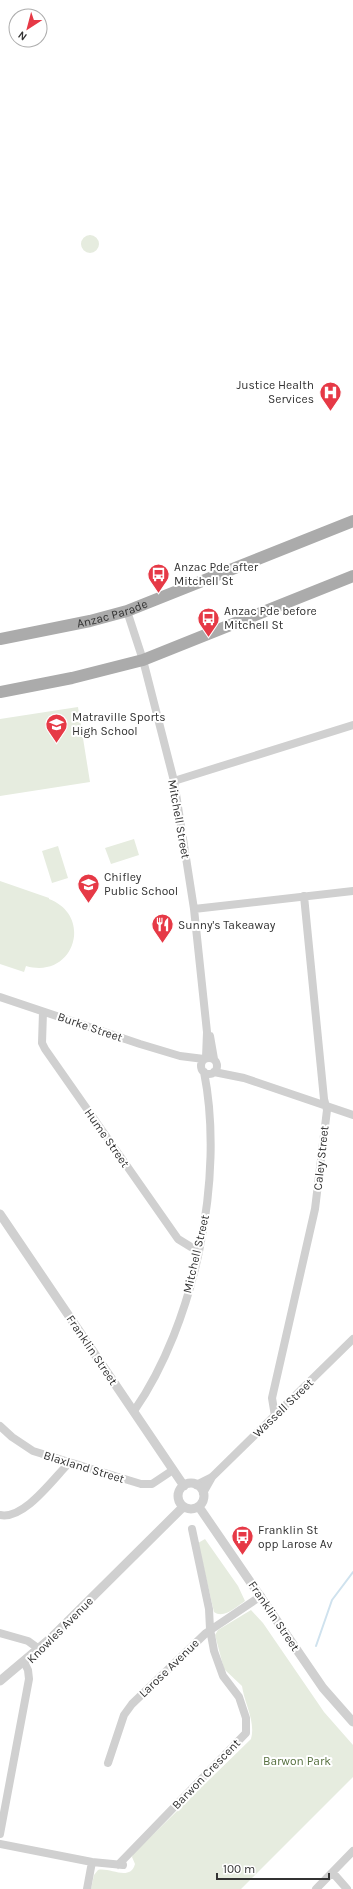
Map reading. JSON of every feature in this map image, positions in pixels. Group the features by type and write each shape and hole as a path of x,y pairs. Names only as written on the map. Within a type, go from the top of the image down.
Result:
{"main road":[{"name":"Anzac Parade","path":"0,639 90,621 127,611 353,520"},
{"path":"0,692 72,678 143,660 353,576"}],"street":[{"name":"Mitchell Street","path":"127,611 143,660 174,781 194,909 207,1032 210,1037 210,1110 206,1217 193,1278 173,1335 159,1368 134,1411"},
{"path":"174,781 352,728"},
{"path":"194,909 353,891"},
{"name":"Caley Street","path":"274,1416 272,1398 317,1201 326,1105 304,896"},
{"name":"Burke Street","path":"0,997 209,1065 353,1115"},
{"name":"Hume Street","path":"43,1012 42,1042 45,1049 178,1239 191,1247 199,1249"},
{"name":"Franklin Street","path":"0,1214 184,1486"},
{"name":"Wassell Street","path":"203,1493 212,1477 353,1339"},
{"name":"Blaxland Street","path":"0,1426 12,1437 33,1451 69,1463 148,1485 173,1470"},
{"path":"0,1515 14,1515 24,1509 69,1463"},
{"name":"Wassell Street","path":"196,1485 212,1477"},
{"path":"189,1484 196,1485 203,1493 203,1501 199,1507 189,1509 183,1507 178,1496 184,1486 189,1484"},
{"name":"Knowles Avenue","path":"0,1834 28,1679 28,1670 24,1662 183,1507"},
{"name":"Franklin Street","path":"199,1507 323,1688 353,1722"},
{"name":"Barwon Crescent","path":"0,1844 92,1862 121,1865 246,1733 246,1718 239,1697 224,1676 214,1651 210,1629 209,1609 192,1529"},
{"name":"Larose Avenue","path":"108,1763 124,1715 132,1704 210,1629 260,1596"},
{"path":"0,1633 28,1641 39,1649"},
{"path":"0,1681 24,1662"},
{"path":"316,1889 353,1852"},
{"path":"87,1889 92,1862"},
{"path":"333,1873 347,1889"}],"green space":[{"path":"90,235 96,238 99,244 96,250 90,253 84,250 81,244 84,238"},
{"path":"78,707 90,782 0,796 0,719"},
{"path":"134,839 139,855 111,864 105,848"},
{"path":"58,846 68,878 52,883 42,851"},
{"path":"0,881 49,898 63,907 71,919 74,931 72,944 66,955 56,964 43,968 26,966 24,972 0,964"},
{"path":"205,1539 238,1586 245,1601 226,1613 218,1614 214,1612 198,1543"},
{"name":"Barwon Park","path":"251,1610 263,1623 324,1712 353,1745 353,1777 241,1889 91,1889 94,1875 98,1870 119,1873 129,1872 135,1864 132,1857 133,1854 251,1739 251,1719 242,1686 224,1669 215,1635 218,1630"}],"waterway":[{"path":"316,1646 332,1600 353,1572"}],"place":[{"name":"Justice Health Services","path":"330,412"},
{"name":"Anzac Pde after Mitchell St","path":"159,594"},
{"name":"Anzac Pde before Mitchell St","path":"208,638"},
{"name":"Matraville Sports High School","path":"56,744"},
{"name":"Chifley Public School","path":"89,904"},
{"name":"Sunny's Takeaway","path":"162,944"},
{"name":"Franklin St opp Larose Av","path":"243,1556"}]}
